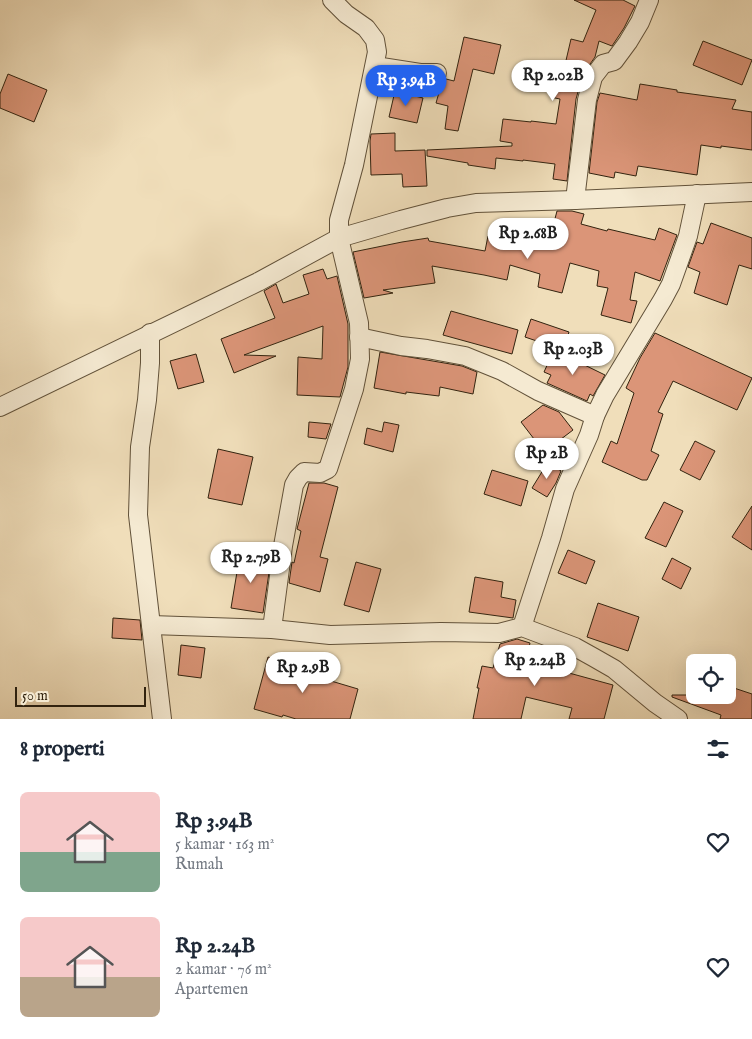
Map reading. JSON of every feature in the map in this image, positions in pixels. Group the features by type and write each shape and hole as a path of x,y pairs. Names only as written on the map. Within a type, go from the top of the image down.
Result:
{"street":[{"path":"272,629 282,546 294,485 304,472 325,472 331,464 354,389 360,359 359,323 339,238 339,220 354,165 377,52 375,40 366,28 346,14 332,0"},
{"path":"575,200 587,100 593,77 603,64 614,61 628,42 640,22 649,0"},
{"path":"375,66 420,73 437,73"},
{"path":"0,406 258,282 339,238 401,220 447,208 476,203 752,192"},
{"path":"522,627 565,489 605,395 671,284 688,236 697,194"},
{"path":"150,333 149,372 140,447 138,515 162,719"},
{"path":"359,337 465,356 502,371 538,391 595,416"},
{"path":"151,625 272,629 330,635 441,632 499,633 522,627 575,647 614,669 678,719"}],"building":[{"path":"574,0 623,0 635,6 612,46 599,41 595,57 583,74 576,99 567,181 553,179 555,164 496,158 495,169 427,156 427,150 512,146 512,143 500,141 503,119 556,124 560,99 550,97 557,68 564,69 571,39 583,42 596,10"},
{"path":"464,37 501,45 494,74 473,69 458,131 445,129 448,106 436,103 442,82 446,79 454,81"},
{"path":"703,41 752,60 742,85 693,65"},
{"path":"8,74 47,90 34,122 0,108 0,94"},
{"path":"640,84 677,90 677,92 736,100 732,109 752,112 752,150 701,145 697,175 638,166 636,176 615,172 614,178 589,173 597,102 600,93 637,100"},
{"path":"395,91 423,98 417,123 389,117"},
{"path":"395,133 395,151 425,150 427,186 403,187 402,174 371,175 371,134"},
{"path":"557,211 572,211 584,214 581,224 607,231 608,229 655,240 659,228 677,235 660,281 635,272 630,300 637,301 631,323 601,315 608,288 597,286 599,271 570,263 562,293 538,287 540,274 510,265 507,280 432,266 435,283 383,290 393,293 364,298 353,252 428,238 429,241 485,251 488,236 522,244 527,227 551,234"},
{"path":"711,223 752,238 752,269 739,265 727,305 694,293 700,272 688,267 697,242 703,244"},
{"path":"323,269 327,279 337,276 348,324 348,367 340,397 297,395 298,357 322,359 323,326 244,355 276,356 234,373 221,339 275,318 264,291 276,284 283,303 309,294 303,275"},
{"path":"451,311 518,330 512,354 443,335"},
{"path":"531,319 569,332 563,350 525,337"},
{"path":"655,333 752,378 737,410 673,381 658,412 663,414 651,451 659,455 647,480 642,480 602,462 611,441 617,444 634,393 626,388 640,358"},
{"path":"554,350 605,375 593,396 590,394 587,401 547,383 551,375 544,372"},
{"path":"380,352 462,366 477,372 473,394 440,387 439,396 406,392 406,394 374,388"},
{"path":"196,354 204,382 178,389 170,361"},
{"path":"543,405 559,412 573,430 544,452 521,422"},
{"path":"309,422 331,424 326,439 308,437"},
{"path":"384,422 399,425 393,452 364,444 367,428 382,432"},
{"path":"695,441 715,451 700,480 680,470"},
{"path":"218,449 253,457 242,505 208,498"},
{"path":"548,462 561,471 547,497 532,488"},
{"path":"492,470 528,481 521,506 484,494"},
{"path":"309,483 324,483 338,487 320,557 328,559 320,592 289,583 292,562 294,563 301,531 297,529"},
{"path":"664,502 683,511 666,547 645,538"},
{"path":"752,506 752,550 732,537"},
{"path":"568,550 595,561 586,584 558,573"},
{"path":"240,554 271,559 263,613 231,608"},
{"path":"672,558 691,568 681,589 662,579"},
{"path":"356,562 381,569 369,612 344,605"},
{"path":"475,577 503,582 501,597 516,600 513,618 469,612"},
{"path":"598,603 639,617 628,651 587,637"},
{"path":"113,618 140,620 142,640 112,638"},
{"path":"517,639 530,643 526,660 570,671 569,673 613,685 604,719 569,719 572,708 526,697 521,719 473,719 482,666 493,668 500,644"},
{"path":"181,645 205,648 201,678 178,675"},
{"path":"268,657 323,673 321,678 358,689 350,719 296,719 254,709"},
{"path":"736,689 752,694 752,719 720,719 721,715 691,704 736,704"},
{"path":"672,695 686,695 686,702 672,697"}]}
